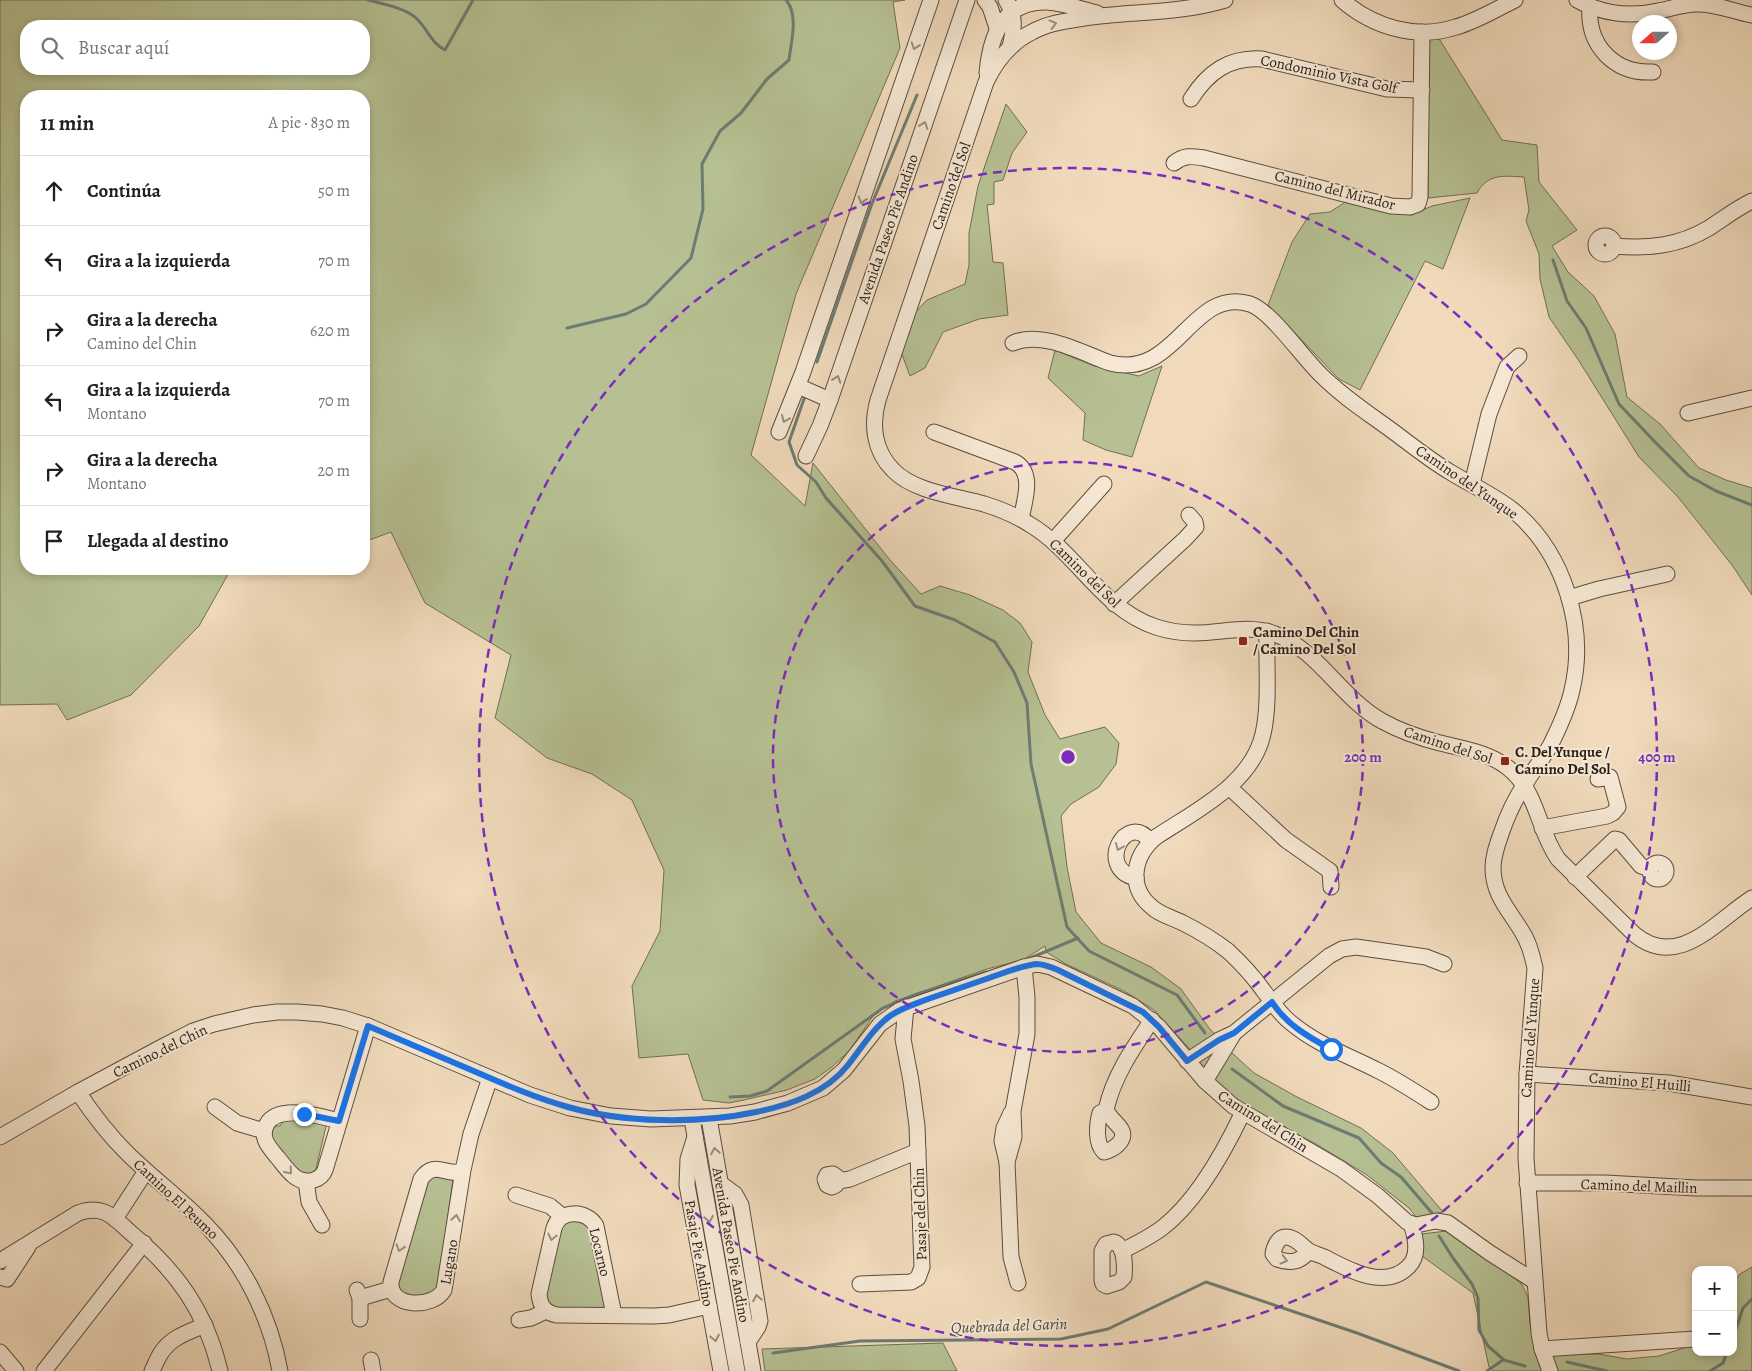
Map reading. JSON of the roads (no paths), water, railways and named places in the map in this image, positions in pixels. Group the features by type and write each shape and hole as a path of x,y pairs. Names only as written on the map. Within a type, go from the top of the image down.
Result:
{"street":[{"path":"779,432 798,386 931,0"},
{"name":"Avenida Paseo Pie Andino","path":"806,456 830,400 966,0"},
{"path":"985,0 990,7 997,28"},
{"name":"Camino del Sol","path":"1225,0 1189,8 1106,15 1063,21 1041,27 1020,39 996,63 986,82 878,400 874,430 877,444 886,462 895,473 917,486 997,508 1021,519 1053,541 1114,604 1141,621 1172,631 1196,633 1250,629 1267,631 1285,639 1302,650 1352,698 1380,720 1425,739 1484,754 1507,767 1524,785 1537,809 1542,828 1553,852 1575,877 1639,938 1658,946 1679,946 1694,940 1752,898"},
{"path":"1342,0 1362,15 1383,25 1402,30 1422,32 1438,32 1465,24 1515,0"},
{"name":"Camino del Sol","path":"986,82 989,56 997,28 1006,16 1009,6 1048,2 1106,15"},
{"path":"1584,3 1615,13 1638,14 1704,4 1752,15"},
{"path":"1584,3 1593,36 1604,54 1627,68 1642,72 1653,72"},
{"path":"1009,6 1014,27 1010,47"},
{"name":"Camino del Mirador","path":"1174,163 1182,157 1204,158 1391,206 1410,207 1418,204 1420,197 1422,32"},
{"name":"Condominio Vista Golf","path":"1191,99 1211,74 1226,65 1250,58 1262,59 1387,89 1422,90"},
{"path":"1614,246 1648,247 1676,242 1697,234 1752,201"},
{"name":"Camino del Yunque","path":"1013,343 1036,338 1056,343 1110,363 1135,365 1157,356 1210,309 1226,303 1248,304 1267,314 1312,366 1345,396 1446,470 1472,484 1515,512 1535,533 1556,564 1569,598 1574,620 1576,660 1572,688 1567,709 1556,734 1536,769 1524,785 1511,810 1496,849 1493,873 1499,897 1523,934 1533,958 1535,978 1527,1074 1527,1183 1539,1333 1542,1349 1550,1371"},
{"path":"1472,484 1492,406 1507,367 1519,356"},
{"path":"798,386 830,400"},
{"path":"1688,413 1752,398"},
{"path":"934,432 1015,462 1022,467 1027,479 1021,519"},
{"path":"1053,541 1104,484"},
{"path":"1114,604 1196,527 1195,522 1189,516"},
{"path":"1569,598 1667,574"},
{"path":"1267,631 1266,716 1263,735 1252,761 1241,776 1228,787 1150,841 1138,859 1136,878 1142,896 1150,906 1195,929 1227,951 1250,973 1288,1021 1308,1037 1380,1071 1431,1102"},
{"path":"1542,828 1607,816 1613,813 1618,807 1610,777 1598,779"},
{"path":"1228,787 1280,836 1330,871 1331,887"},
{"path":"1511,810 1524,806 1537,809"},
{"path":"1136,878 1125,874 1119,868 1116,857 1117,848 1123,838 1133,832 1143,833 1150,841"},
{"path":"1575,877 1615,839 1620,840 1641,866 1650,869"},
{"path":"1187,1061 1219,1040 1234,1033 1329,956 1342,949 1356,947 1419,955 1444,964"},
{"name":"Camino del Chin","path":"0,1137 78,1092 193,1031 234,1019 277,1012 322,1014 368,1026 549,1102 590,1113 631,1118 692,1119 763,1110 798,1100 823,1088 844,1070 877,1028 888,1018 906,1007 1037,964 1051,967 1133,1006 1152,1020 1224,1100 1367,1186 1402,1220 1411,1224"},
{"path":"1018,1283 1011,1257 1007,1162 1002,1138 1004,1128 1013,1110 1027,1034 1027,997 1024,967"},
{"name":"Pasaje del Chin","path":"860,1284 911,1282 920,1275 922,1268 918,1150 914,1102 903,1039 906,1007"},
{"name":"Pasaje del Chin","path":"888,1018 903,1039"},
{"path":"1106,1110 1109,1094 1115,1079 1152,1020"},
{"path":"339,1121 304,1114 286,1113 271,1119 264,1130 266,1142 294,1177 306,1181 315,1180 323,1173 339,1121 368,1026"},
{"path":"1205,1081 1234,1033"},
{"name":"Camino El Huilli","path":"1527,1074 1669,1083 1752,1097"},
{"name":"Lugano","path":"391,1289 398,1298 406,1301 427,1302 436,1299 442,1294 446,1286 463,1170 471,1134 490,1078"},
{"name":"Camino El Peumo","path":"78,1092 111,1136 146,1171 205,1224 238,1264 266,1320 280,1371"},
{"path":"215,1107 237,1123 264,1130"},
{"path":"1122,1251 1162,1228 1184,1206 1222,1153 1243,1112"},
{"name":"Avenida Paseo Pie Andino","path":"709,1118 720,1183 738,1198 742,1215 760,1321 759,1326 748,1342 753,1371"},
{"name":"Avenida Paseo Pie Andino","path":"692,1119 737,1371"},
{"name":"Pasaje Pie Andino","path":"695,1135 688,1159 687,1184 721,1371"},
{"name":"Pasaje del Chin","path":"838,1181 850,1179 918,1150"},
{"path":"360,1319 358,1294 391,1289 393,1272 421,1179 426,1173 435,1169 458,1173 463,1170"},
{"path":"115,1219 146,1171"},
{"path":"306,1181 309,1202 322,1225"},
{"name":"Camino del Maillin","path":"1527,1183 1752,1188"},
{"name":"Locarno","path":"516,1195 550,1206 562,1216 569,1214 583,1216 591,1220 596,1226 614,1316"},
{"path":"0,1262 84,1211 98,1210 105,1212 144,1243 179,1281 198,1310 205,1325 220,1371"},
{"path":"562,1216 555,1224 539,1294 541,1304 546,1311 557,1315 669,1315 709,1306"},
{"path":"1309,1251 1356,1273 1372,1276 1391,1276 1406,1270 1414,1258 1416,1242 1411,1224 1436,1221 1448,1223 1534,1281"},
{"path":"0,1277 7,1279 10,1276 30,1243"},
{"path":"44,1371 144,1243"},
{"path":"519,1320 531,1318 546,1311"},
{"path":"152,1371 160,1354 169,1343 182,1334 205,1325"},
{"path":"1542,1349 1692,1338"},
{"path":"0,1352 16,1371"}],"waterway":[{"path":"368,0 394,7 416,18 436,43 445,50 473,0"},
{"path":"567,328 626,314 646,304 691,258 703,209 702,164 720,131 741,113 767,79 789,60 793,21 790,6 786,0"},
{"path":"817,362 871,206 917,95"},
{"path":"1553,260 1567,301 1586,328 1619,404 1689,476 1716,491 1752,505"},
{"path":"805,396 789,442 797,465 816,482 826,498 882,561 915,606 955,620 995,642 1014,672 1027,703 1031,764 1067,927 1089,951 1177,995 1205,1033"},
{"path":"1028,959 1078,938"},
{"path":"730,1097 750,1096 767,1091 883,1008 917,994 986,972"},
{"path":"1232,1069 1283,1106 1359,1138 1381,1163 1401,1177 1432,1213"},
{"path":"1439,1236 1472,1284 1478,1298 1479,1330 1488,1346 1504,1360 1525,1366"},
{"name":"Quebrada del Garin","path":"773,1353 860,1341 1061,1339 1108,1329 1206,1282 1357,1333 1459,1371"},
{"name":"Quebrada del Garin","path":"1737,1326 1743,1308 1752,1299"},
{"name":"Quebrada del Garin","path":"1710,1371 1723,1363 1726,1356"},
{"name":"Quebrada del Garin","path":"1487,1371 1503,1360"},
{"name":"Quebrada del Garin","path":"1567,1362 1607,1371"}],"place":[{"name":"Camino Del Chin / Camino Del Sol","path":"1243,641"},
{"name":"C. Del Yunque / Camino Del Sol","path":"1505,761"}]}
